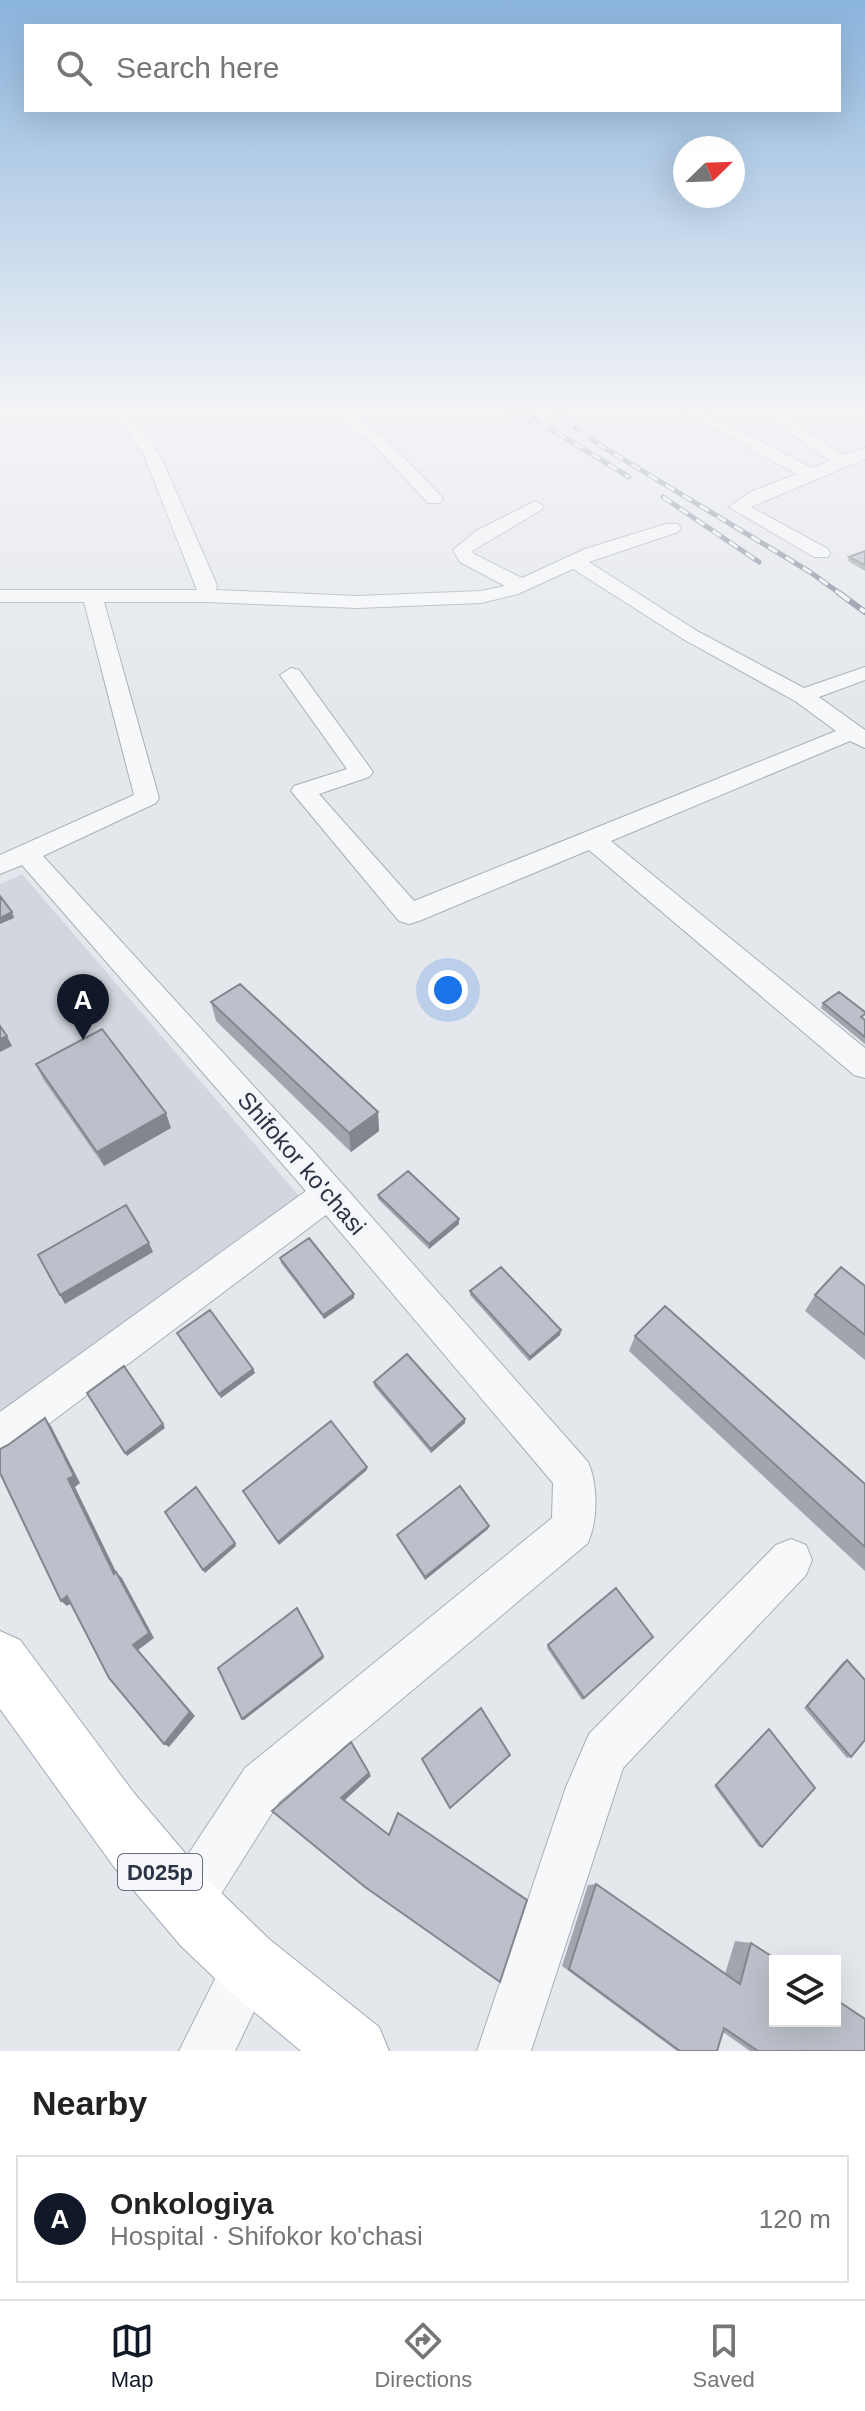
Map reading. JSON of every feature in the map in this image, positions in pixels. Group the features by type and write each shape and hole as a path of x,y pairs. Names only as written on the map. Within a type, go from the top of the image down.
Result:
{"main road":[{"name":"D025p","path":"0,1660 102,1799 186,1903 250,1966 355,2051"}],"street":[{"path":"173,504 207,585 206,596"},
{"path":"745,504 738,507 821,553"},
{"path":"522,585 467,558 462,550 482,535 535,506"},
{"path":"0,596 206,596 357,602 481,597 522,585 592,553 672,528"},
{"path":"576,562 690,635 803,696 859,737"},
{"path":"13,859 147,798 92,595"},
{"path":"803,696 865,673"},
{"path":"291,675 361,772 303,791 409,914 592,839 859,737"},
{"path":"592,839 865,1066"},
{"name":"Shifokor ko'chasi","path":"13,859 329,1193 574,1476 573,1528 262,1785 186,1903"},
{"path":"0,1436 329,1193"},
{"path":"504,2051 590,1787 606,1751 791,1560"},
{"path":"206,2051 250,1966"}],"shaded area":[{"path":"22,874 300,1197 0,1416 0,884"}],"building":[{"path":"865,551 865,565 849,557"},
{"path":"0,896 12,912 0,918"},
{"path":"240,984 378,1112 349,1133 211,1002"},
{"path":"839,992 865,1012 861,1017 865,1020 865,1037 823,1003"},
{"path":"0,1026 7,1036 0,1039"},
{"path":"102,1029 166,1113 97,1152 36,1064"},
{"path":"408,1171 459,1219 429,1244 378,1195"},
{"path":"126,1205 149,1243 60,1295 38,1255"},
{"path":"309,1238 354,1294 323,1315 280,1258"},
{"path":"501,1267 561,1330 530,1357 470,1291"},
{"path":"841,1267 865,1286 865,1335 815,1295"},
{"path":"665,1306 865,1484 865,1547 635,1336"},
{"path":"210,1310 253,1369 219,1394 177,1333"},
{"path":"407,1354 465,1419 431,1449 374,1382"},
{"path":"124,1366 163,1424 125,1453 87,1393"},
{"path":"45,1418 74,1476 68,1479 114,1574 116,1572 149,1633 133,1645 190,1712 164,1744 109,1678 67,1596 61,1601 0,1473 0,1449"},
{"path":"331,1421 367,1467 278,1542 243,1491"},
{"path":"460,1486 489,1526 425,1577 397,1535"},
{"path":"196,1487 235,1543 203,1570 165,1512"},
{"path":"616,1588 653,1637 584,1698 548,1645"},
{"path":"297,1608 323,1656 242,1719 218,1668"},
{"path":"847,1660 865,1680 865,1740 851,1757 807,1706"},
{"path":"481,1708 510,1755 450,1808 422,1759"},
{"path":"769,1729 815,1788 762,1847 716,1785"},
{"path":"351,1742 369,1773 341,1798 389,1835 398,1813 527,1900 500,1982 365,1887 272,1811"},
{"path":"596,1884 740,1984 751,1943 770,1955 769,2027 841,2027 841,2003 865,2019 865,2051 758,2051 724,2028 717,2051 680,2051 569,1969"}],"railway":[{"path":"673,504 759,562"},
{"path":"697,504 810,572 842,595"},
{"path":"839,593 865,612"}],"place":[{"name":"Onkologiya","path":"83,1040"}]}
